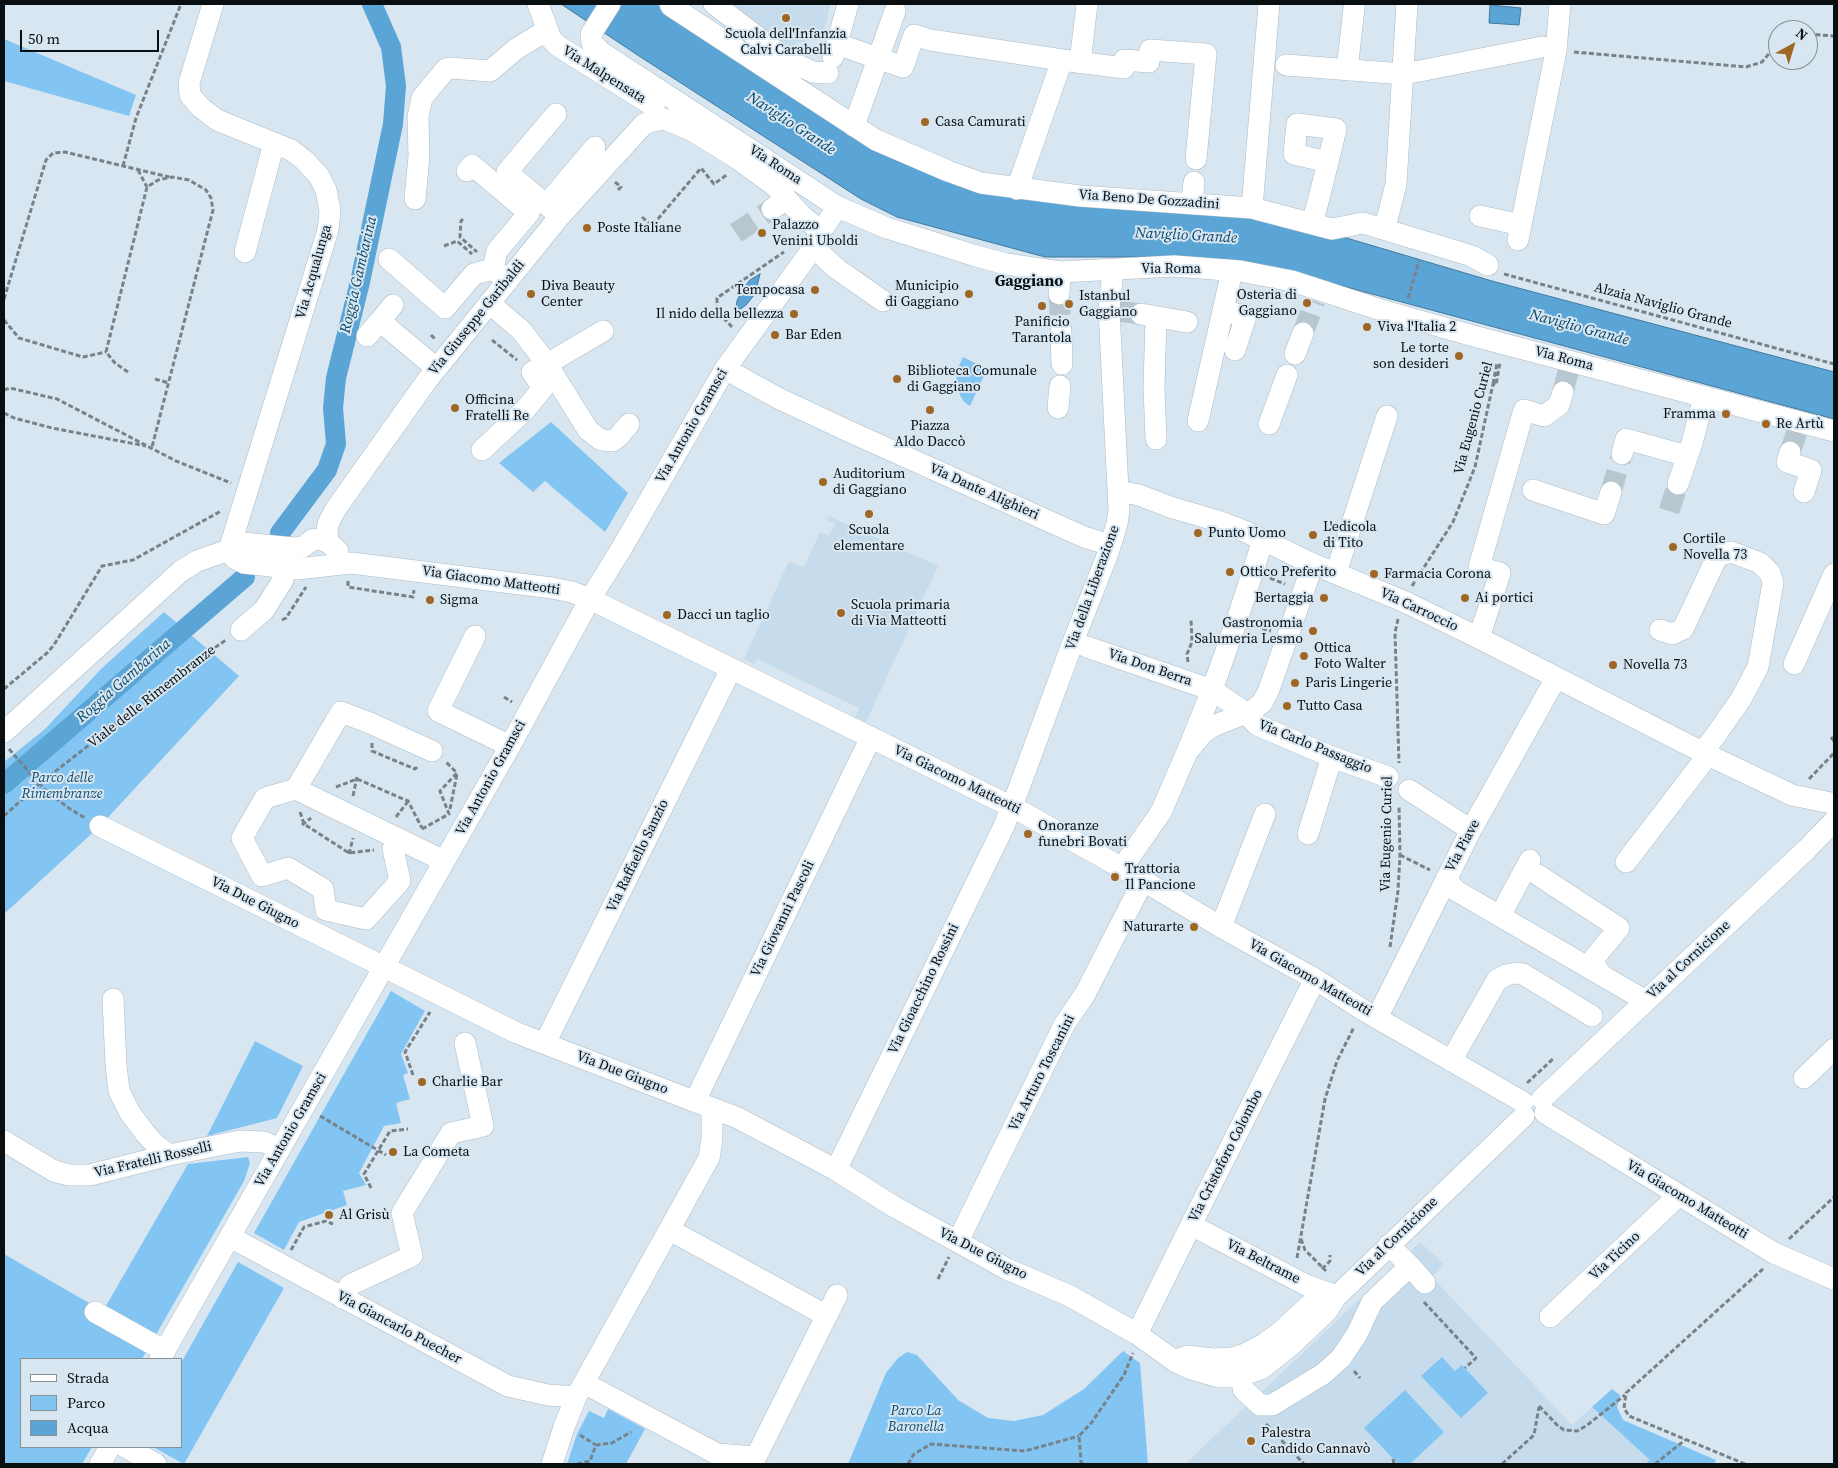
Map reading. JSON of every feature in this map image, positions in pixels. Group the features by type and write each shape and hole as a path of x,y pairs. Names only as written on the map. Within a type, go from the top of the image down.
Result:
{"street":[{"name":"Via Acqualunga","path":"214,4 189,83 190,95 200,108 217,120 291,150 304,160 319,176 326,190 330,211 328,230 229,550"},
{"name":"Via Malpensata","path":"538,4 551,39 558,46 652,105 659,119"},
{"name":"Via Roma","path":"610,4 591,34 592,43 601,52 838,207 886,228 1006,264 1060,272 1174,266 1232,271 1292,281 1317,295 1381,310 1569,365 1704,397 1798,427 1834,431"},
{"name":"Via Beno De Gozzadini","path":"670,4 876,140 981,183 1080,196 1252,208 1332,228 1363,222 1386,225 1472,256 1488,265"},
{"path":"714,4 789,60 813,72 828,73"},
{"path":"839,48 848,4"},
{"path":"820,103 828,73 857,4 855,4"},
{"path":"1017,189 1071,61 1087,4"},
{"path":"1252,208 1269,4"},
{"path":"1386,225 1396,184 1407,4"},
{"path":"1480,216 1520,233 1549,49 1560,4"},
{"path":"1348,70 1354,8"},
{"path":"854,126 895,11"},
{"path":"415,198 419,156 418,117 422,98 446,69 490,71 516,49 547,30"},
{"path":"839,48 903,67 914,35 930,40 1124,68 1124,60 1149,62 1150,50 1206,54 1196,159"},
{"path":"1286,65 1348,70 1404,67 1549,49"},
{"path":"556,114 507,172 553,211 595,147"},
{"name":"Via Roma","path":"659,119 672,121 693,131 764,177 779,204 802,216 837,269 883,301"},
{"name":"Via Giuseppe Garibaldi","path":"330,551 327,532 328,524 335,510 436,368 489,303 500,275 553,211 643,125 659,119"},
{"path":"245,252 274,143"},
{"path":"1312,223 1328,162"},
{"path":"389,259 446,308 474,274 500,275 497,251 529,214 472,165 467,171"},
{"path":"1192,203 1194,182"},
{"name":"Via Antonio Gramsci","path":"162,1355 510,746 590,599 620,551 725,369 838,207"},
{"name":"Via della Liberazione","path":"1012,807 1117,524 1119,510 1113,270"},
{"path":"1198,421 1232,271"},
{"path":"1059,294 1060,272"},
{"path":"489,303 521,330 543,370 588,430 601,440 612,441 629,424"},
{"path":"1223,311 1246,316 1236,350"},
{"path":"1156,439 1149,316 1187,322"},
{"path":"380,321 436,368"},
{"path":"543,370 602,331"},
{"path":"1061,331 1062,364"},
{"path":"1295,354 1303,333"},
{"name":"Via Dante Alighieri","path":"725,369 778,398 846,430 1076,533 1110,545"},
{"path":"482,450 524,411 543,388 543,370"},
{"path":"1269,424 1287,375"},
{"path":"1058,408 1060,386"},
{"path":"1480,638 1500,573 1479,567 1524,410 1544,416 1559,405 1562,392"},
{"path":"1678,484 1704,397"},
{"path":"1336,573 1387,416"},
{"path":"1622,454 1626,439 1687,456"},
{"path":"1790,452 1786,462 1811,470 1804,492"},
{"path":"1533,490 1604,514 1611,492"},
{"name":"Via Carroccio","path":"1118,491 1139,495 1175,509 1218,521 1313,564 1402,601 1480,638 1705,753 1792,795 1833,807"},
{"path":"4,732 181,571 197,561 244,543 294,548 303,547 312,540 319,539 330,551 311,568 284,568 244,563 234,558 229,550"},
{"path":"1122,868 1161,812 1187,752 1212,690 1263,540"},
{"name":"Via Giacomo Matteotti","path":"330,551 351,562 552,588 572,592 590,599 1012,807 1122,868 1221,927 1315,979 1370,1014 1451,1061 1534,1107 1774,1253 1834,1279"},
{"path":"1626,862 1705,753 1741,699 1758,667 1773,583 1770,573 1760,563 1731,552 1721,555 1716,559 1683,630 1672,634 1660,630"},
{"path":"1187,752 1203,733 1211,727 1246,713 1258,706 1265,697 1313,564"},
{"path":"242,630 264,610 283,580 284,568"},
{"path":"1794,664 1834,574"},
{"path":"475,636 438,711 510,746"},
{"name":"Via Don Berra","path":"1087,647 1212,690 1246,713"},
{"name":"Via Raffaello Sanzio","path":"545,1044 731,669"},
{"name":"Via Piave","path":"1370,1014 1556,678"},
{"path":"298,799 341,712 432,751"},
{"name":"Via Carlo Passaggio","path":"1246,713 1257,725 1332,757 1393,772"},
{"name":"Via Giovanni Pascoli","path":"704,1104 871,737"},
{"path":"1308,834 1332,757"},
{"path":"1404,795 1471,830"},
{"path":"384,849 400,881 366,919 326,910 323,889 288,868 262,876 242,838 265,798 298,799 444,861"},
{"name":"Via Gioacchino Rossini","path":"836,1170 1012,807"},
{"name":"Via al Cornicione","path":"1136,1343 1176,1362 1219,1377 1236,1377 1261,1369 1290,1346 1327,1312 1340,1293 1389,1245 1808,849 1833,807"},
{"path":"1221,927 1265,814"},
{"name":"Via Due Giugno","path":"100,826 517,1033 738,1118 836,1170 892,1206 1008,1268 1070,1296 1136,1343"},
{"path":"1500,916 1534,867 1620,928 1595,957 1594,965 1602,976"},
{"path":"1446,879 1455,890 1646,1001"},
{"name":"Via Arturo Toscanini","path":"958,1241 1064,1025 1085,994 1143,881"},
{"path":"1451,1061 1497,980 1506,975 1523,974 1592,1016"},
{"name":"Via Cristoforo Colombo","path":"1136,1343 1191,1225 1315,979"},
{"path":"112,999 116,1065 120,1091 130,1113 145,1133 169,1155"},
{"path":"342,1298 350,1285 412,1256 402,1214 451,1133 484,1126 465,1044"},
{"path":"1804,1078 1834,1049"},
{"path":"552,1464 564,1426 580,1390 709,1158 712,1139 704,1104"},
{"name":"Via Fratelli Rosselli","path":"4,1141 54,1171 70,1175 90,1175 169,1155 240,1142 264,1142 280,1149"},
{"name":"Via Ticino","path":"1550,1317 1679,1195"},
{"name":"Via Beltrame","path":"1191,1225 1308,1286 1340,1293"},
{"path":"670,1230 827,1316"},
{"name":"Via Giancarlo Puecher","path":"230,1237 508,1386 548,1395 580,1390"},
{"path":"1389,1245 1405,1271 1425,1283"},
{"path":"1243,1389 1260,1405 1272,1405 1323,1374 1342,1358 1357,1334 1372,1302 1405,1271"},
{"path":"580,1390 718,1454 756,1457 837,1295"},
{"path":"94,1312 162,1355"},
{"path":"100,1464 109,1448"},
{"path":"127,1448 156,1464"}],"path":[{"path":"124,166 136,118 181,4"},
{"path":"1818,35 1834,36"},
{"path":"1549,49 1746,67 1762,62 1768,55"},
{"path":"4,299 46,160 54,153 65,152 189,180 206,190 211,198 213,210 152,447"},
{"path":"642,217 652,226 702,168 714,184 733,171"},
{"path":"128,372 114,363 106,352 146,187 138,170"},
{"path":"146,187 158,180 172,177"},
{"path":"613,180 621,187 618,190"},
{"path":"463,219 460,237 489,262 500,275"},
{"path":"444,246 457,241 486,266 500,275"},
{"path":"745,340 717,311 717,298 790,248"},
{"path":"1406,305 1421,253"},
{"name":"Alzaia Naviglio Grande","path":"1488,265 1504,274 1834,364"},
{"path":"4,320 19,338 83,356 106,352"},
{"path":"4,328 9,327"},
{"path":"492,340 543,370"},
{"name":"Via Eugenio Curiel","path":"1393,772 1395,633 1402,601 1453,522 1475,467 1493,384 1496,385 1501,358 1498,357"},
{"path":"155,379 169,383"},
{"path":"4,390 10,388 57,399 176,461 248,490"},
{"path":"4,413 14,418 52,428 152,447"},
{"path":"1253,572 1304,591"},
{"path":"264,610 283,620 309,581"},
{"path":"1184,680 1189,667 1187,654 1192,642 1191,619"},
{"path":"1237,620 1288,637"},
{"name":"Viale delle Rimembranze","path":"4,816 39,784 210,651 242,630"},
{"path":"504,697 516,703"},
{"path":"372,734 372,751 414,769 432,751 457,773"},
{"path":"1792,795 1834,753"},
{"path":"16,759 39,784 70,809 100,826"},
{"path":"416,835 449,814 457,773"},
{"path":"449,814 440,791 457,773"},
{"path":"334,788 356,778 408,800 423,829"},
{"path":"352,803 356,778"},
{"name":"Via Eugenio Curiel","path":"1387,955 1398,891 1404,795"},
{"path":"298,799 304,824 349,854 384,849"},
{"path":"391,823 408,800"},
{"path":"349,854 353,836"},
{"path":"1400,855 1446,879"},
{"path":"413,1075 405,1052 440,995"},
{"path":"1294,1278 1325,1099 1337,1061 1370,1014"},
{"path":"304,1107 386,1155"},
{"path":"371,1188 364,1174 378,1150 390,1131 408,1128"},
{"path":"1502,1464 1534,1435 1539,1406 1564,1430 1577,1431 1626,1394 1762,1270 1774,1253 1834,1197"},
{"path":"283,1266 304,1226 326,1221 332,1224"},
{"path":"1301,1236 1305,1250 1340,1293"},
{"path":"1405,1271 1476,1358 1465,1368"},
{"path":"908,1464 914,1454 931,1444 1024,1451 1079,1436 1092,1422 1124,1375 1136,1343"},
{"path":"1626,1394 1624,1408 1629,1416 1745,1464"},
{"path":"1260,1405 1254,1411 1304,1464"},
{"path":"577,1464 590,1461 596,1445 612,1443 630,1432"},
{"path":"1079,1436 1082,1464"},
{"path":"1655,1464 1686,1440"},
{"path":"1393,1459 1394,1464"}],"shaded area":[{"name":"Scuola dell'Infanzia Calvi Carabelli","path":"726,4 830,4 824,33 790,47 764,32"},
{"name":"Scuola primaria di Via Matteotti","path":"829,516 938,566 866,722 855,717 859,708 757,659 754,664 744,659 789,561 804,567 820,532 829,536 835,523 827,520"},
{"path":"1420,1242 1444,1264 1432,1277 1572,1425 1592,1407 1650,1460 1645,1464 1185,1464"}],"green space":[{"path":"4,39 136,95 129,116 4,81"},
{"path":"963,357 987,369 970,406 964,402 956,383 958,368"},
{"path":"551,422 628,493 605,532 545,481 533,492 499,463"},
{"name":"Parco delle Rimembranze","path":"164,612 239,676 100,826 4,914 4,762 45,729 102,668"},
{"path":"391,991 425,1011 401,1054 408,1073 403,1075 410,1099 396,1103 401,1123 384,1126 359,1173 366,1185 343,1191 347,1205 299,1222 284,1250 254,1233"},
{"path":"255,1041 303,1066 277,1118 207,1136"},
{"path":"248,1157 250,1163 244,1181 143,1358 20,1358 20,1448 91,1448 82,1464 4,1464 4,1254 103,1311 188,1164"},
{"path":"238,1262 284,1288 184,1464 155,1448 182,1448 182,1361"},
{"name":"Parco La Baronella","path":"1123,1351 1140,1363 1148,1464 848,1464 886,1373 898,1358 907,1352 917,1355 958,1400 988,1418 1014,1421 1043,1415 1084,1389"},
{"path":"1442,1357 1455,1371 1462,1365 1488,1393 1461,1418 1421,1376"},
{"path":"1612,1389 1620,1395 1617,1407 1623,1420 1716,1460 1714,1464 1645,1464 1650,1460 1592,1407"},
{"path":"1405,1390 1444,1432 1410,1464 1398,1464 1364,1428"},
{"path":"608,1409 645,1429 626,1464 567,1464 577,1434 589,1411 604,1418"}],"water":[{"path":"367,4 379,4 388,26 391,47"},
{"name":"Naviglio Grande","path":"561,4 658,4 876,144 923,167 1262,213 1492,281 1834,372 1834,419 1276,268 1177,257 1045,257 897,217 861,199"},
{"path":"1490,5 1521,8 1519,25 1489,23"},
{"path":"760,274 755,294 746,305 735,313 737,301 742,290 750,280"}],"waterway":[{"name":"Roggia Gambarina","path":"280,533 327,470 336,444 333,408 336,378 360,282 393,124 396,86 391,47 372,4"},
{"name":"Roggia Gambarina","path":"4,784 245,577"}],"tunnel":[{"path":"736,233 772,209"},
{"path":"1059,294 1061,331"},
{"path":"1303,333 1315,301"},
{"path":"1119,311 1141,314"},
{"path":"1563,392 1569,368"},
{"path":"1790,452 1797,432"},
{"path":"1611,492 1622,454"},
{"path":"1669,511 1678,484"}],"place":[{"name":"Scuola dell'Infanzia Calvi Carabelli","path":"786,18"},
{"name":"Casa Camurati","path":"925,122"},
{"name":"Poste Italiane","path":"587,228"},
{"name":"Palazzo Venini Uboldi","path":"762,233"},
{"name":"Tempocasa","path":"815,290"},
{"name":"Diva Beauty Center","path":"531,294"},
{"name":"Municipio di Gaggiano","path":"969,294"},
{"name":"Osteria di Gaggiano","path":"1307,303"},
{"name":"Istanbul Gaggiano","path":"1069,304"},
{"name":"Panificio Tarantola","path":"1042,306"},
{"name":"Il nido della bellezza","path":"794,314"},
{"name":"Viva l'Italia 2","path":"1367,327"},
{"name":"Bar Eden","path":"775,335"},
{"name":"Le torte son desideri","path":"1459,356"},
{"name":"Biblioteca Comunale di Gaggiano","path":"897,379"},
{"name":"Officina Fratelli Re","path":"455,408"},
{"name":"Piazza Aldo Daccò","path":"930,410"},
{"name":"Framma","path":"1726,414"},
{"name":"Re Artù","path":"1766,424"},
{"name":"Auditorium di Gaggiano","path":"823,482"},
{"name":"Scuola elementare","path":"869,514"},
{"name":"Punto Uomo","path":"1198,533"},
{"name":"L'edicola di Tito","path":"1313,535"},
{"name":"Cortile Novella 73","path":"1673,547"},
{"name":"Ottico Preferito","path":"1230,572"},
{"name":"Farmacia Corona","path":"1374,574"},
{"name":"Bertaggia","path":"1324,598"},
{"name":"Ai portici","path":"1465,598"},
{"name":"Sigma","path":"430,600"},
{"name":"Scuola primaria di Via Matteotti","path":"841,613"},
{"name":"Dacci un taglio","path":"667,615"},
{"name":"Gastronomia Salumeria Lesmo","path":"1313,631"},
{"name":"Ottica Foto Walter","path":"1304,656"},
{"name":"Novella 73","path":"1613,665"},
{"name":"Paris Lingerie","path":"1295,683"},
{"name":"Tutto Casa","path":"1287,706"},
{"name":"Onoranze funebri Bovati","path":"1028,834"},
{"name":"Trattoria Il Pancione","path":"1115,877"},
{"name":"Naturarte","path":"1194,927"},
{"name":"Charlie Bar","path":"422,1082"},
{"name":"La Cometa","path":"393,1152"},
{"name":"Al Grisù","path":"329,1215"},
{"name":"Palestra Candido Cannavò","path":"1251,1441"}],"district":[{"name":"Gaggiano","path":"1029,282"}]}
